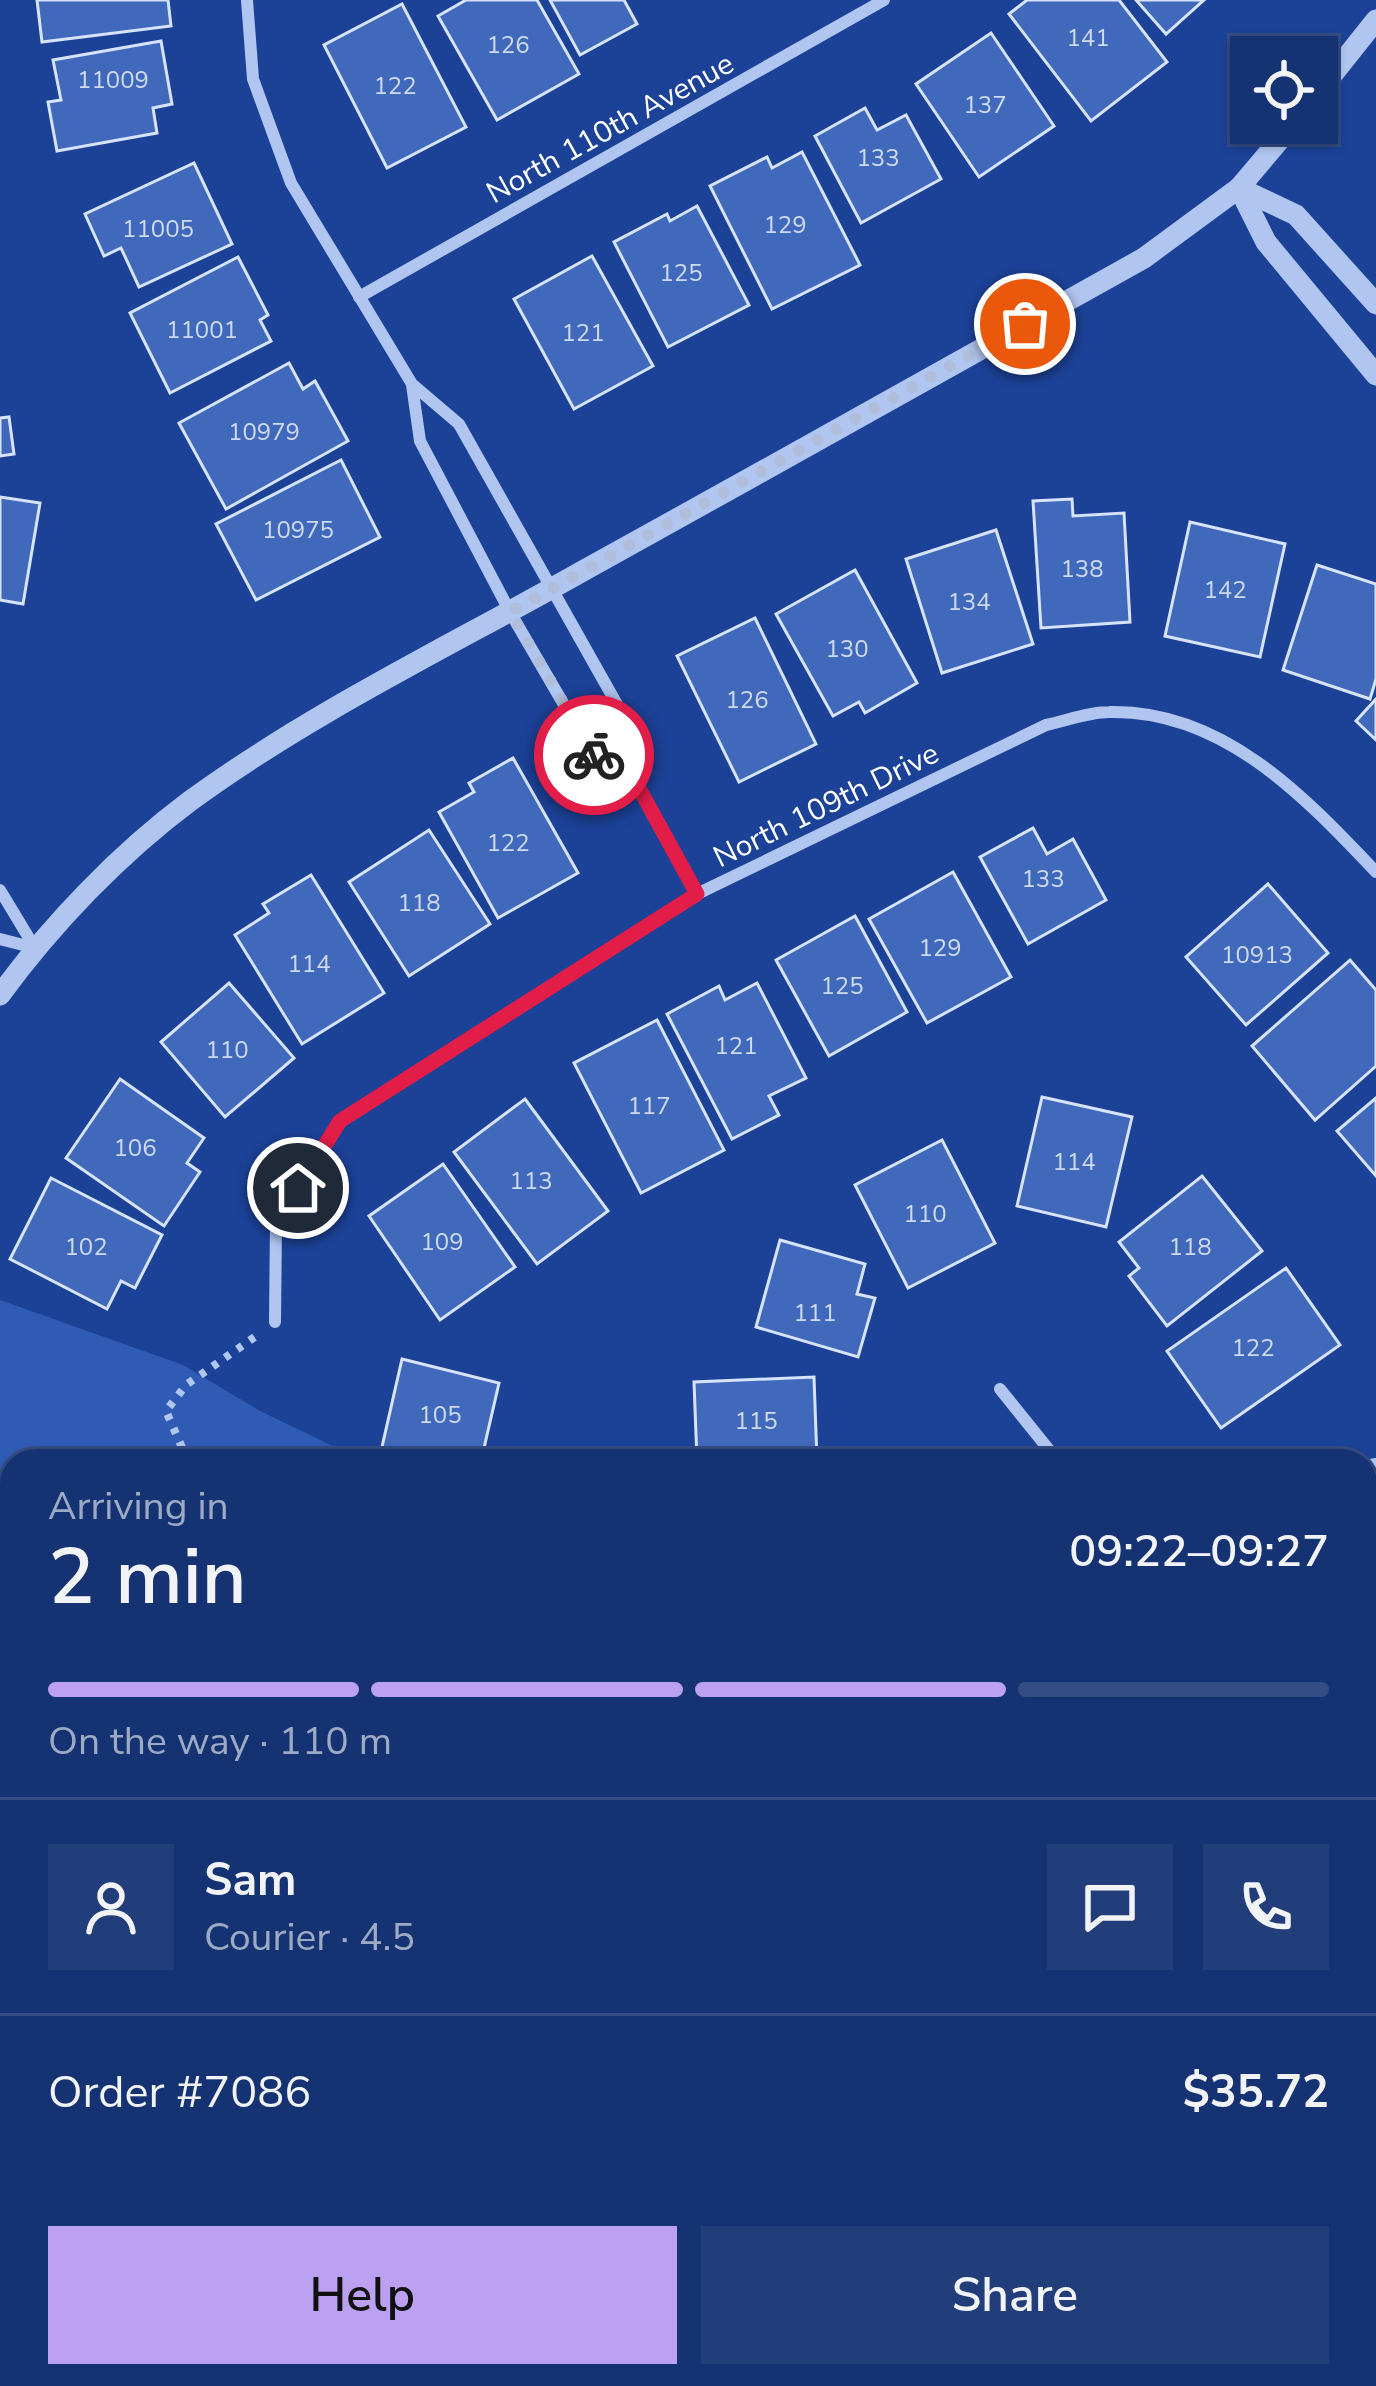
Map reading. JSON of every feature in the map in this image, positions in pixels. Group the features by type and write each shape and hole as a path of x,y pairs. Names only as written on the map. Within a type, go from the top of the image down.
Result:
{"street":[{"path":"247,0 253,79 291,183 412,384 459,424 640,747 640,790 697,894"},
{"name":"North 110th Avenue","path":"359,297 884,0"},
{"path":"1338,68 1376,20"},
{"path":"0,995 35,948 131,852 187,803 256,756 1144,258 1239,188 1276,144"},
{"path":"1239,188 1296,215 1376,304"},
{"path":"1239,188 1266,242 1376,374"},
{"path":"412,384 420,442 510,612 602,770 640,790"},
{"name":"North 109th Drive","path":"275,1322 276,1221 340,1121 697,894 1046,725 1106,712 1177,718 1244,750 1330,824 1376,872"},
{"path":"0,890 35,948"},
{"path":"0,939 35,948"},
{"path":"1000,1389 1048,1449"}],"path":[{"path":"183,1449 166,1411 186,1385 275,1322"}],"shaded area":[{"path":"0,1300 183,1365 260,1411 339,1449 0,1449"}],"building":[{"path":"37,0 168,0 171,26 42,42"},
{"path":"466,0 537,0 579,74 497,120 438,16"},
{"path":"550,0 624,0 637,24 580,55"},
{"path":"1027,0 1119,0 1167,62 1091,121 1009,14"},
{"path":"1136,0 1204,0 1166,34"},
{"path":"402,4 466,127 387,168 324,45"},
{"path":"991,33 1054,126 979,177 916,84"},
{"path":"161,41 172,104 153,108 157,133 57,151 48,102 61,100 53,60"},
{"path":"865,108 877,130 906,115 941,179 861,223 815,136"},
{"path":"802,152 860,265 772,309 710,186 767,157 772,168"},
{"path":"194,163 232,244 139,287 121,248 104,256 85,214"},
{"path":"697,206 749,305 668,347 614,242 667,214 670,221"},
{"path":"592,256 653,366 574,409 514,299"},
{"path":"238,257 268,315 260,320 271,341 170,393 130,313"},
{"path":"289,363 303,389 315,381 348,441 226,509 179,423"},
{"path":"9,417 14,454 0,456 0,418"},
{"path":"341,460 380,537 256,600 216,524"},
{"path":"0,497 40,503 23,604 0,600"},
{"path":"1072,499 1073,516 1124,513 1130,622 1041,628 1033,501"},
{"path":"1190,522 1285,544 1260,657 1165,636"},
{"path":"996,530 1033,644 942,673 906,559"},
{"path":"1317,565 1376,584 1376,679 1370,699 1283,670"},
{"path":"855,570 917,683 865,713 859,702 833,716 776,614"},
{"path":"755,618 816,744 739,782 677,656"},
{"path":"1376,699 1376,740 1356,721"},
{"path":"513,758 578,873 498,918 439,812 474,792 469,783"},
{"path":"1033,828 1047,854 1073,839 1106,900 1028,944 980,857"},
{"path":"429,830 490,924 409,976 349,882"},
{"path":"953,872 1011,977 927,1023 869,919"},
{"path":"311,875 384,993 302,1044 235,935 269,913 263,904"},
{"path":"1268,884 1328,953 1246,1025 1186,957"},
{"path":"855,916 907,1012 829,1056 776,960"},
{"path":"1350,960 1376,990 1376,1066 1315,1120 1252,1046"},
{"path":"229,983 294,1058 225,1117 161,1042"},
{"path":"757,983 806,1078 769,1096 779,1115 732,1139 667,1014 719,986 725,1000"},
{"path":"657,1020 724,1150 641,1193 574,1063"},
{"path":"120,1079 204,1138 187,1163 200,1172 164,1226 66,1158"},
{"path":"1042,1097 1132,1117 1106,1227 1017,1206"},
{"path":"1376,1098 1376,1176 1337,1131"},
{"path":"525,1099 608,1211 537,1264 454,1152"},
{"path":"942,1140 995,1243 908,1288 855,1185"},
{"path":"443,1164 515,1267 440,1320 369,1216"},
{"path":"1202,1176 1262,1251 1167,1326 1129,1276 1139,1268 1119,1242"},
{"path":"51,1178 162,1235 135,1288 121,1281 107,1309 10,1259"},
{"path":"780,1240 865,1264 857,1294 875,1298 858,1357 756,1327"},
{"path":"1286,1268 1340,1345 1221,1428 1167,1351"},
{"path":"402,1359 499,1383 484,1449 382,1447"},
{"path":"814,1377 817,1449 697,1449 694,1382"}],"way so far":[{"path":"594,755 510,612 1025,324"}],"route":[{"path":"298,1188 340,1121 697,894 640,790 602,770 594,755"}]}
